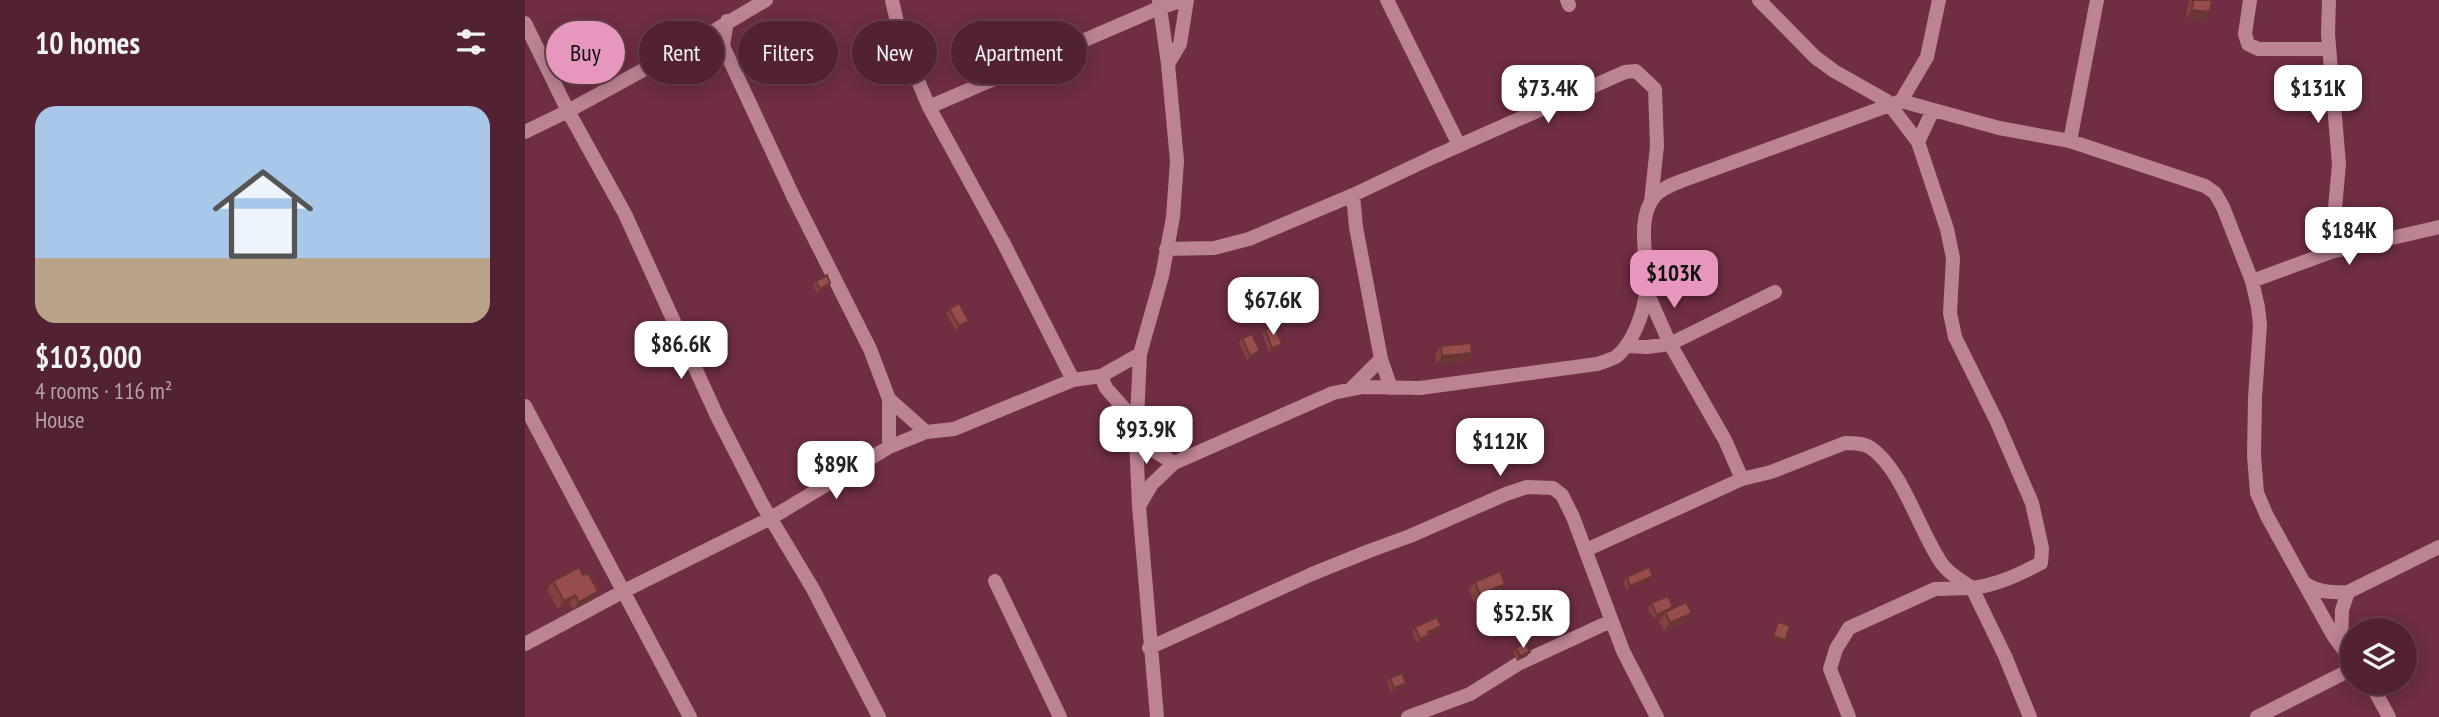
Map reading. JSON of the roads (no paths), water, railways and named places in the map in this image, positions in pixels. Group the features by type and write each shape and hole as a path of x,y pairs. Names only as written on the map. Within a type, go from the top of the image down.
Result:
{"street":[{"path":"724,23 766,0"},
{"path":"892,0 901,40 929,107 997,231 1073,380"},
{"path":"929,107 1159,4 1185,0 1180,44 1168,64"},
{"path":"1387,0 1459,145"},
{"path":"1759,0 1815,57 1834,71 1896,104 2070,141 2205,186 2215,193 2252,281 2260,325 2254,456 2257,493 2267,516 2340,645"},
{"path":"1650,203 1656,194 1684,180 1896,104 1927,57 1939,0"},
{"path":"2070,141 2097,0"},
{"path":"2250,0 2245,34 2248,44 2258,49 2329,49"},
{"path":"2329,0 2329,49 2339,164 2331,252"},
{"path":"1157,717 1149,648 1136,440 1140,354 1162,276 1173,217 1177,161 1168,64 1159,4"},
{"path":"724,40 727,21"},
{"path":"525,23 568,111 625,214 717,416 762,504 813,589 879,717"},
{"path":"724,48 794,198 870,349 889,400 889,447"},
{"path":"1139,506 1152,484 1174,463 1333,393 1352,389 1420,388 1597,364 1616,357 1626,346 1636,326 1647,292 1644,234 1657,146 1655,89 1636,71 1625,72 1249,239 1214,248 1166,249"},
{"path":"525,132 639,72"},
{"path":"1849,717 1830,669 1836,649 1849,628 1935,589 1988,586 2041,563 2042,548 2032,503 1997,422 1955,337 1950,313 1953,258 1947,229 1918,142 1896,104"},
{"path":"1918,142 1933,110"},
{"path":"1353,195 1356,227 1381,359 1391,388"},
{"path":"2252,281 2331,252 2439,228"},
{"path":"1647,292 1670,344 1725,440 1742,479"},
{"path":"1626,346 1670,344 1775,292"},
{"path":"525,644 771,518 889,447 926,432 954,429 1073,380 1101,376 1140,354"},
{"path":"1352,389 1381,359"},
{"path":"1101,376 1106,388 1137,423"},
{"path":"889,400 926,432"},
{"path":"525,406 691,717"},
{"path":"1136,440 1174,463"},
{"path":"1586,550 1742,479 1770,472 1845,443 1858,443 1871,448 1892,469 1944,567 1972,588 2005,656 2030,717"},
{"path":"1149,648 1312,574 1527,487 1553,488 1562,495 1573,517 1623,651 1657,717"},
{"path":"2304,583 2314,590 2348,592 2439,547"},
{"path":"995,580 1060,717"},
{"path":"2342,618 2348,592"},
{"path":"1408,717 1470,694 1518,664 1611,621"},
{"path":"2257,717 2340,675"},
{"path":"2377,695 2389,717"}]}
